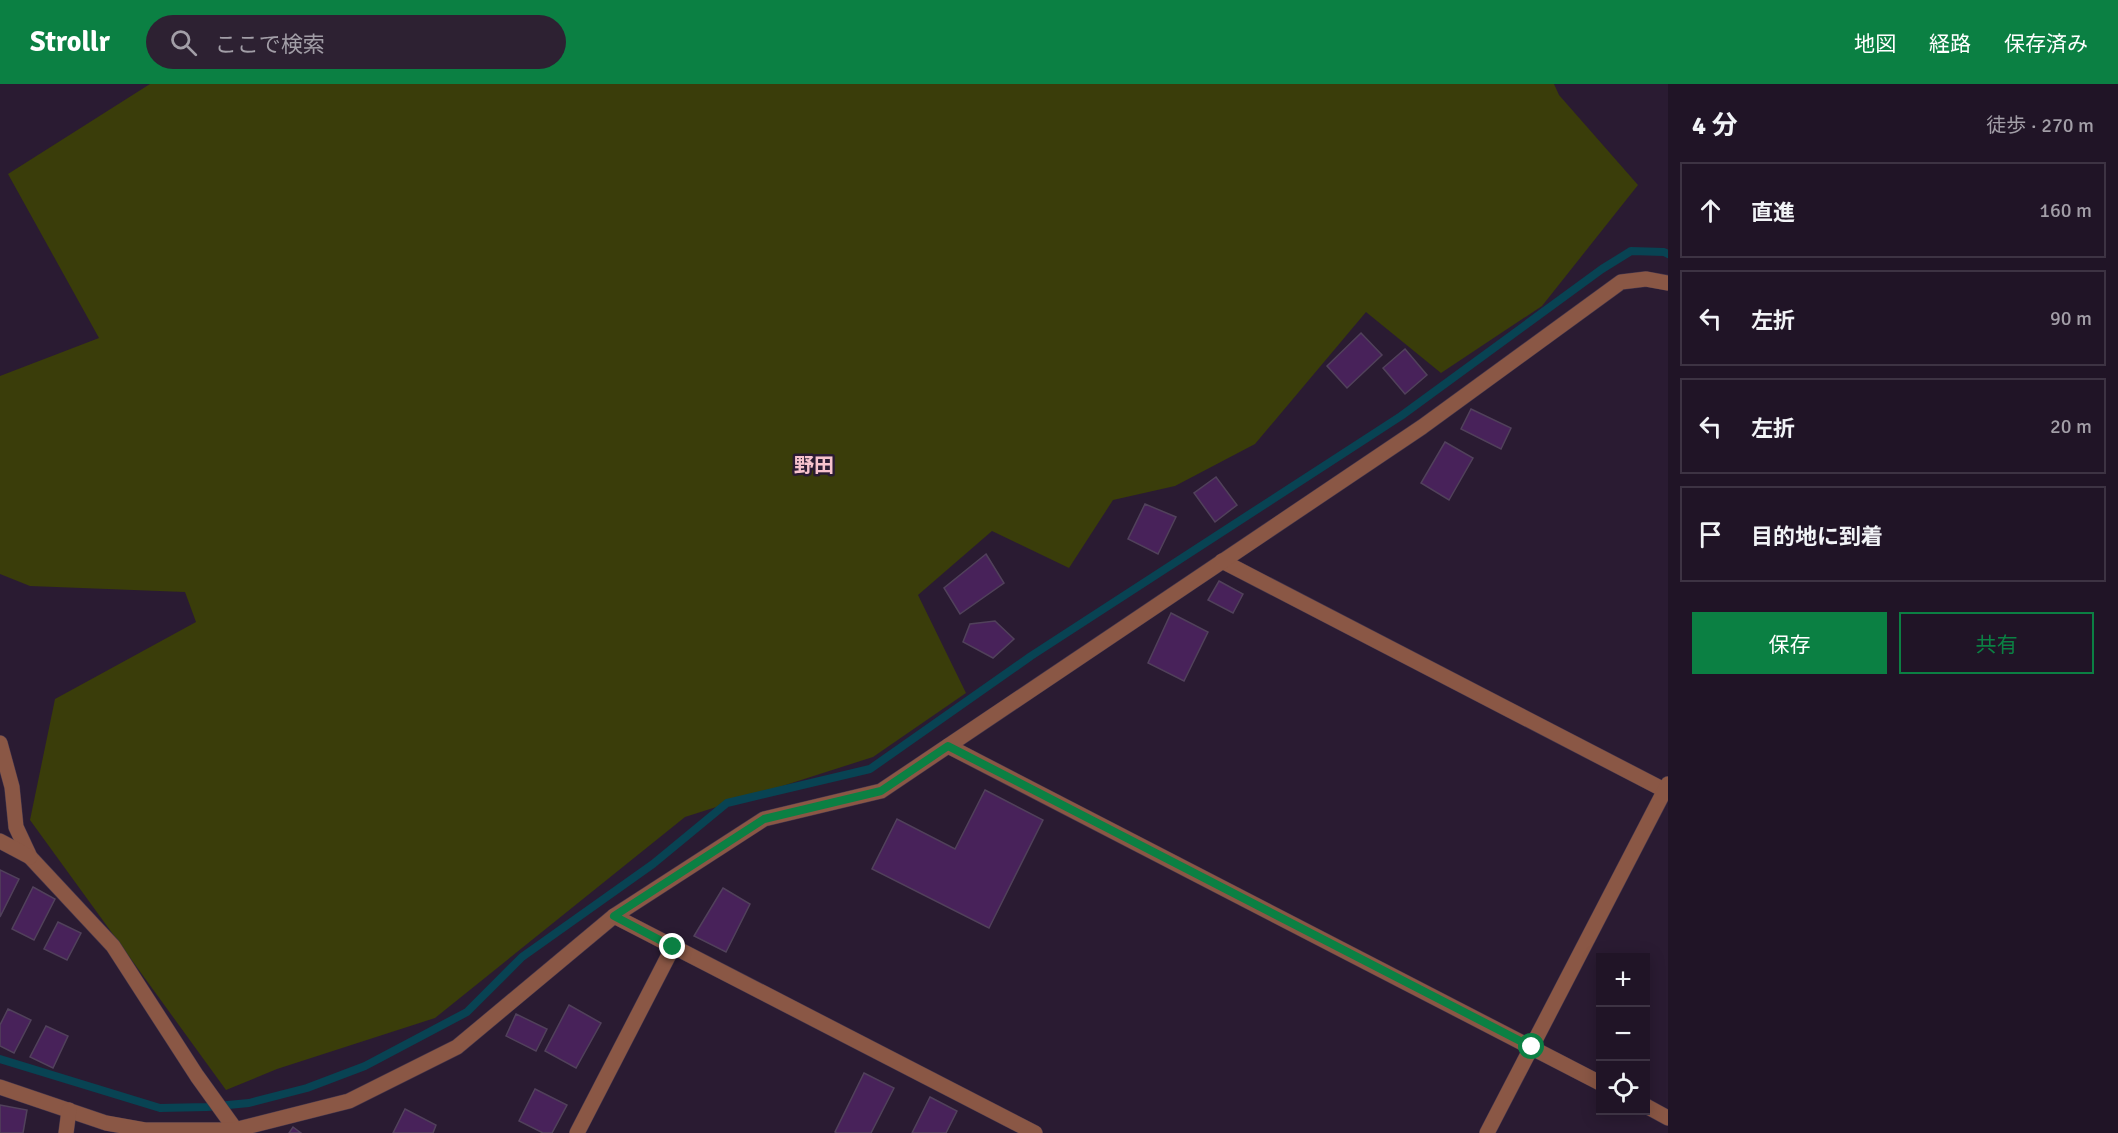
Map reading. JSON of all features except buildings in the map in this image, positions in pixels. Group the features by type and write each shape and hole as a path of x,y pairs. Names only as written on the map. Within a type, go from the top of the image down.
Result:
{"street":[{"path":"0,1088 106,1123 145,1130 236,1131 349,1101 457,1047 614,916 764,819 881,791 1422,427 1622,282 1646,279 1668,284"},
{"path":"1222,561 1667,789 1487,1133"},
{"path":"0,743 12,787 16,827 30,857 113,946 197,1076 236,1131"},
{"path":"948,746 1596,1081"},
{"path":"0,841 30,857"},
{"path":"614,916 1035,1133"},
{"path":"577,1133 673,947"},
{"path":"1650,1108 1668,1118"},
{"path":"66,1133 69,1110"}],"shaded area":[{"path":"150,84 1554,84 1559,95 1638,185 1542,306 1441,373 1366,312 1255,444 1175,486 1113,500 1069,568 992,531 918,595 966,693 873,757 685,817 435,1018 277,1069 226,1090 30,820 55,699 196,622 185,592 30,586 0,574 0,376 99,338 8,174"}],"waterway":[{"path":"0,1059 160,1108 249,1103 307,1088 365,1066 467,1012 522,957 653,864 727,803 870,769 1031,656 1401,416 1602,269 1631,251 1668,254"}],"district":[{"name":"野田","path":"814,465"}],"route":[{"path":"673,947 614,916 764,819 881,791 948,746 1532,1047"}]}
